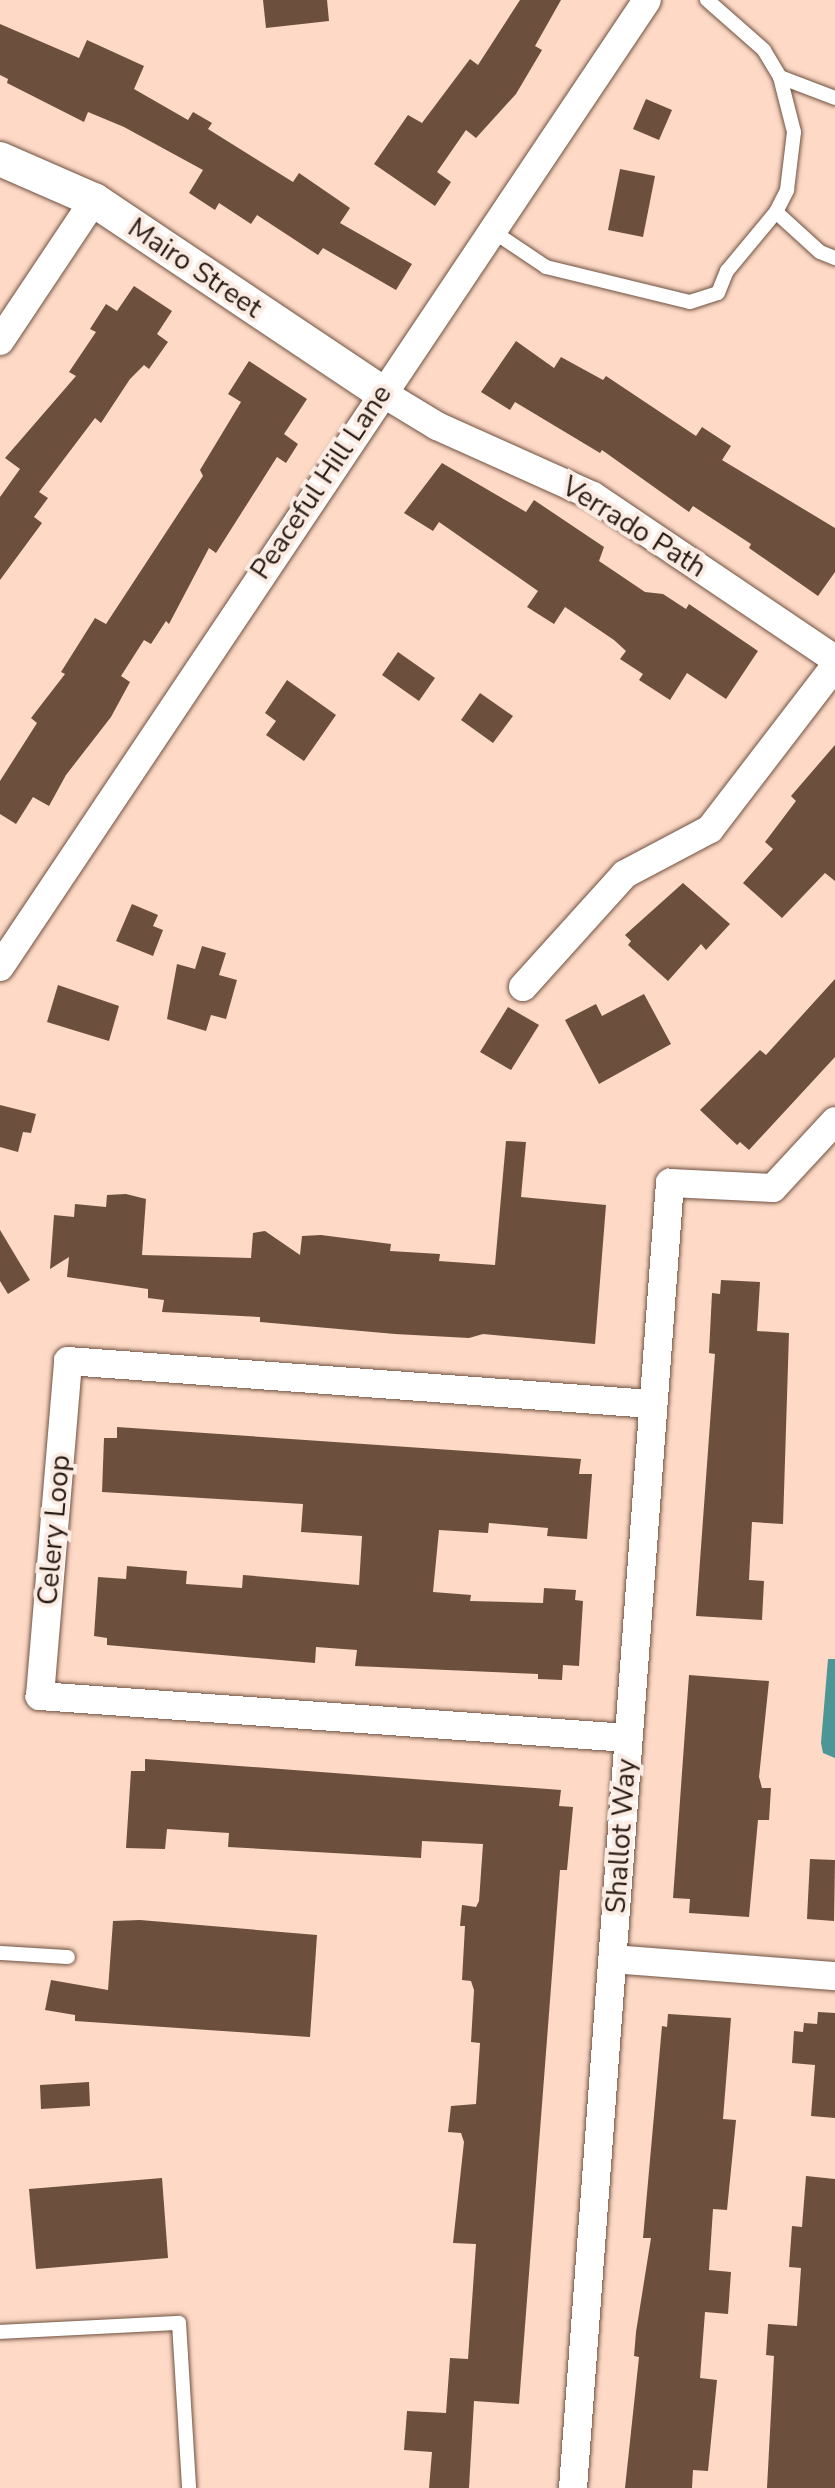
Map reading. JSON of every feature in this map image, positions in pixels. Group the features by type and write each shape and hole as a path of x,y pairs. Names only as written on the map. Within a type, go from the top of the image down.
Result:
{"street":[{"name":"Peaceful Hill Lane","path":"0,967 381,392 647,0"},
{"name":"Mairo Street","path":"0,159 94,200 381,392"},
{"path":"0,341 94,200"},
{"name":"Verrado Path","path":"381,392 437,426 593,496 835,659"},
{"path":"523,987 625,874 710,829 835,666"},
{"name":"Shallot Way","path":"573,2488 651,1404 670,1183 773,1188 835,1121"},
{"name":"Celery Loop","path":"627,1738 40,1696 68,1361 651,1404"},
{"path":"613,1959 835,1976"}],"lane":[{"path":"490,230 546,267 690,302 718,293 733,262 776,212 787,190 794,132 780,77 764,50 707,0"},
{"path":"780,77 835,98"},
{"path":"776,212 820,252 835,258"},
{"path":"0,1953 68,1957"},
{"path":"0,2332 179,2323 189,2488"}],"water":[{"path":"828,1659 835,1659 835,1758 823,1753 821,1743"}],"building":[{"path":"263,0 327,0 329,21 266,28"},
{"path":"520,0 561,0 535,46 542,50 516,94 476,138 466,130 437,172 451,182 435,206 374,164 408,115 422,123 470,59 478,65"},
{"path":"0,24 79,58 87,40 144,66 134,89 188,120 193,112 212,123 208,129 293,182 299,173 350,208 340,223 412,264 396,290 323,248 318,255 257,215 251,224 219,203 215,210 189,193 203,170 124,127 88,112 84,122 7,83 8,79 0,75"},
{"path":"646,99 672,110 659,140 633,129"},
{"path":"620,169 655,176 643,237 608,230"},
{"path":"134,286 172,311 157,334 168,342 149,369 144,365 130,379 101,423 95,418 39,492 48,498 34,517 42,523 0,580 0,497 20,469 5,458 76,376 69,372 96,332 90,329 106,304 117,311"},
{"path":"516,341 554,368 561,357 603,380 606,376 696,436 702,427 731,446 722,460 835,528 835,572 818,596 749,548 751,544 693,506 689,512 602,450 600,453 515,402 510,410 481,392"},
{"path":"249,361 307,399 284,434 298,444 286,463 277,457 216,553 209,548 169,624 166,621 151,644 144,640 121,676 130,682 111,717 66,775 49,806 33,797 16,824 0,814 0,781 37,723 31,718 65,674 61,672 95,618 106,624 203,476 200,470 241,402 228,394"},
{"path":"442,463 526,512 534,500 604,547 599,561 645,592 663,594 686,609 689,604 758,651 726,699 687,673 670,700 639,680 643,674 620,659 626,651 614,640 565,607 554,624 527,607 538,591 439,522 433,531 404,513"},
{"path":"398,652 435,678 419,701 382,675"},
{"path":"287,680 336,715 304,761 266,735 276,721 265,713"},
{"path":"480,693 513,716 493,743 461,720"},
{"path":"835,745 835,881 825,873 782,918 743,883 773,849 765,842 796,801 791,796"},
{"path":"683,883 730,924 706,950 701,944 668,981 628,945 631,941 625,935"},
{"path":"132,904 158,915 153,926 163,930 153,956 116,941"},
{"path":"202,946 226,953 219,975 237,980 226,1019 211,1015 206,1031 167,1019 177,964 195,969"},
{"path":"835,979 835,1057 749,1150 740,1142 737,1145 700,1110 760,1050 766,1055"},
{"path":"58,985 119,1006 109,1041 47,1022"},
{"path":"644,994 671,1044 599,1084 565,1020 596,1004 602,1016"},
{"path":"508,1007 539,1025 511,1070 480,1052"},
{"path":"0,1105 36,1114 31,1133 23,1132 18,1152 0,1147"},
{"path":"506,1141 526,1142 521,1197 606,1205 595,1344 483,1334 469,1338 395,1334 260,1322 260,1317 162,1312 164,1300 148,1298 148,1289 67,1277 69,1257 50,1269 54,1215 74,1217 75,1204 106,1207 107,1195 126,1194 146,1199 142,1255 251,1258 253,1233 265,1231 300,1255 302,1236 321,1235 391,1244 390,1251 440,1254 439,1261 495,1265"},
{"path":"0,1230 30,1280 8,1294 0,1281"},
{"path":"721,1280 760,1282 757,1331 789,1333 783,1524 752,1522 749,1580 764,1581 762,1620 696,1616 715,1354 709,1353 712,1293 720,1294"},
{"path":"117,1427 581,1459 579,1474 592,1474 587,1539 547,1536 548,1528 489,1523 488,1533 439,1530 433,1592 471,1595 470,1601 543,1603 544,1588 576,1590 575,1600 583,1601 579,1666 563,1665 562,1680 538,1679 538,1674 355,1666 357,1650 316,1647 315,1663 107,1645 107,1638 94,1636 98,1577 126,1579 127,1566 187,1571 186,1584 242,1588 243,1575 359,1585 362,1536 301,1532 303,1504 102,1492 104,1438 117,1438"},
{"path":"689,1675 769,1681 759,1777 762,1788 771,1788 769,1820 758,1820 749,1917 689,1913 690,1899 673,1898"},
{"path":"145,1759 561,1790 559,1806 573,1807 567,1870 560,1870 519,2404 474,2401 469,2488 429,2488 432,2452 404,2450 407,2411 446,2413 450,2358 468,2359 476,2244 453,2243 464,2142 461,2133 448,2132 451,2106 476,2104 480,2043 471,2042 474,1990 471,1981 462,1980 465,1926 460,1926 462,1905 476,1907 479,1901 483,1844 422,1841 421,1858 228,1847 229,1833 167,1829 165,1849 126,1848 131,1771 145,1771"},
{"path":"810,1859 835,1860 834,1921 807,1919"},
{"path":"140,1920 317,1935 310,2037 75,2021 75,2015 45,2010 51,1980 108,1990 113,1921"},
{"path":"818,2012 835,2013 835,2118 811,2116 815,2065 792,2063 794,2031 803,2032 804,2023 817,2024"},
{"path":"668,2014 731,2018 723,2119 736,2120 727,2210 713,2209 709,2270 731,2272 728,2314 705,2312 700,2378 717,2380 708,2471 693,2470 692,2488 625,2488 639,2357 634,2356 636,2332 651,2238 643,2238 662,2026 667,2027"},
{"path":"89,2082 90,2106 41,2109 40,2085"},
{"path":"806,2176 835,2179 835,2488 767,2488 774,2356 766,2355 768,2324 797,2326 801,2268 789,2267 792,2226 802,2227"},
{"path":"162,2178 168,2258 36,2269 29,2189"}]}
